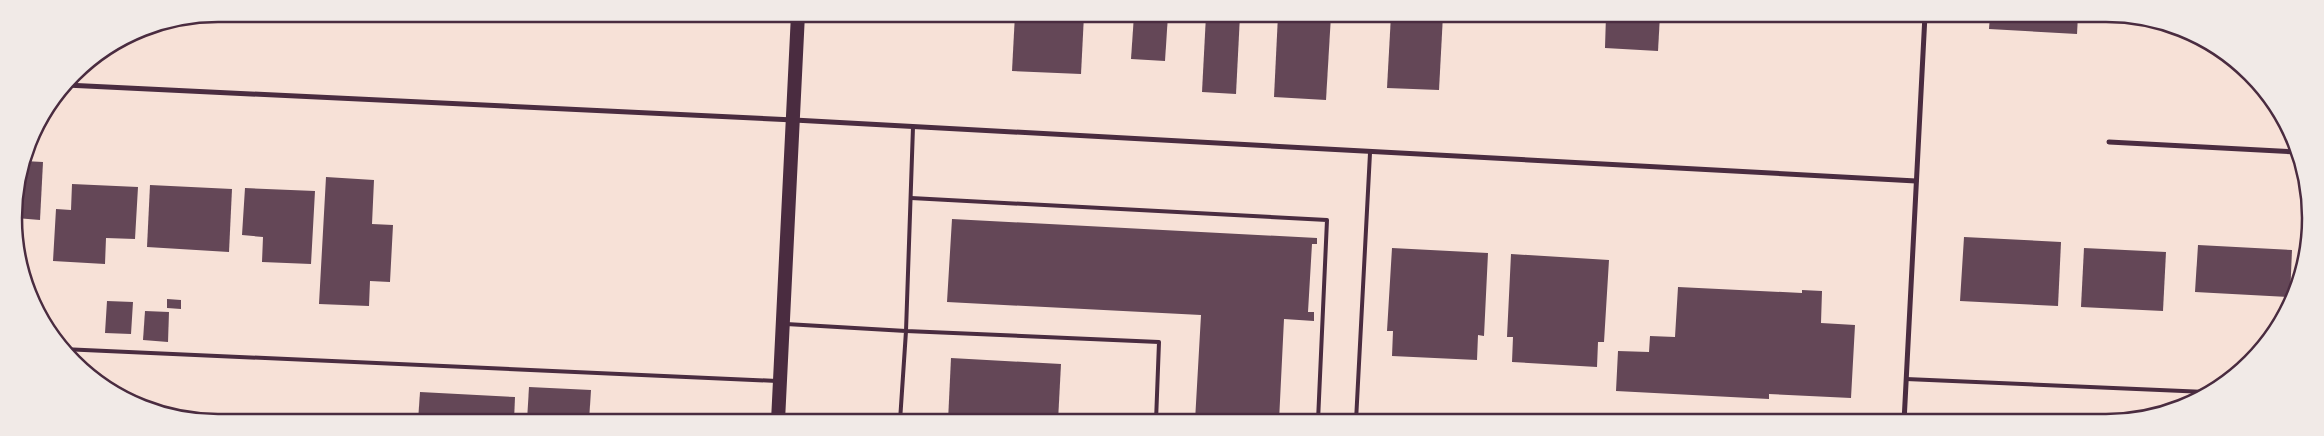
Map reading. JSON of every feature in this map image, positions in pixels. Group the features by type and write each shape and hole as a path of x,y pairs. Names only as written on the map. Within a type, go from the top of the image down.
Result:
{"highway":[{"path":"778,414 798,22"}],"street":[{"path":"1904,414 1925,22"},
{"path":"75,85 794,120 1370,153 1916,181"},
{"path":"2109,142 2290,152"}],"lane":[{"path":"900,414 906,331 914,127"},
{"path":"1356,414 1370,153"},
{"path":"911,198 1327,220 1318,414"},
{"path":"784,324 1159,342 1156,414"},
{"path":"74,350 780,381"},
{"path":"1906,379 2195,392"}],"building":[{"path":"1015,22 1084,22 1081,74 1012,71"},
{"path":"1134,22 1168,22 1165,61 1131,59"},
{"path":"1206,22 1240,22 1236,94 1202,92"},
{"path":"1278,22 1331,22 1326,100 1274,97"},
{"path":"1391,22 1443,22 1439,90 1387,88"},
{"path":"1606,22 1660,22 1658,51 1605,48"},
{"path":"1990,22 2078,22 2077,34 1989,29"},
{"path":"31,161 43,162 40,220 22,219 24,192"},
{"path":"326,177 374,180 372,224 393,225 390,282 370,281 369,306 319,304"},
{"path":"72,184 138,187 135,239 106,238 105,264 53,261 56,209 71,210"},
{"path":"150,185 232,189 229,252 147,247"},
{"path":"245,188 315,191 311,264 262,262 263,237 242,235"},
{"path":"952,219 1317,238 1317,244 1312,244 1308,312 1314,312 1314,321 1284,319 1279,414 1195,414 1201,315 947,302"},
{"path":"1964,237 2061,242 2058,306 1960,301"},
{"path":"2198,245 2292,250 2291,282 2285,297 2195,292"},
{"path":"1392,248 1488,253 1484,336 1478,335 1477,360 1392,356 1393,331 1387,331"},
{"path":"2084,248 2166,252 2163,311 2081,307"},
{"path":"1511,254 1609,260 1604,342 1598,342 1597,367 1512,362 1513,337 1507,337"},
{"path":"1678,287 1802,293 1802,290 1822,291 1821,323 1855,325 1851,398 1769,394 1769,399 1616,391 1618,351 1649,352 1650,336 1675,337"},
{"path":"167,299 181,300 181,309 167,308"},
{"path":"107,301 133,302 131,334 105,333"},
{"path":"145,311 169,312 168,342 143,340"},
{"path":"951,358 1061,364 1058,414 948,414"},
{"path":"529,387 591,390 589,414 527,414"},
{"path":"420,392 515,397 514,414 418,414"}]}
